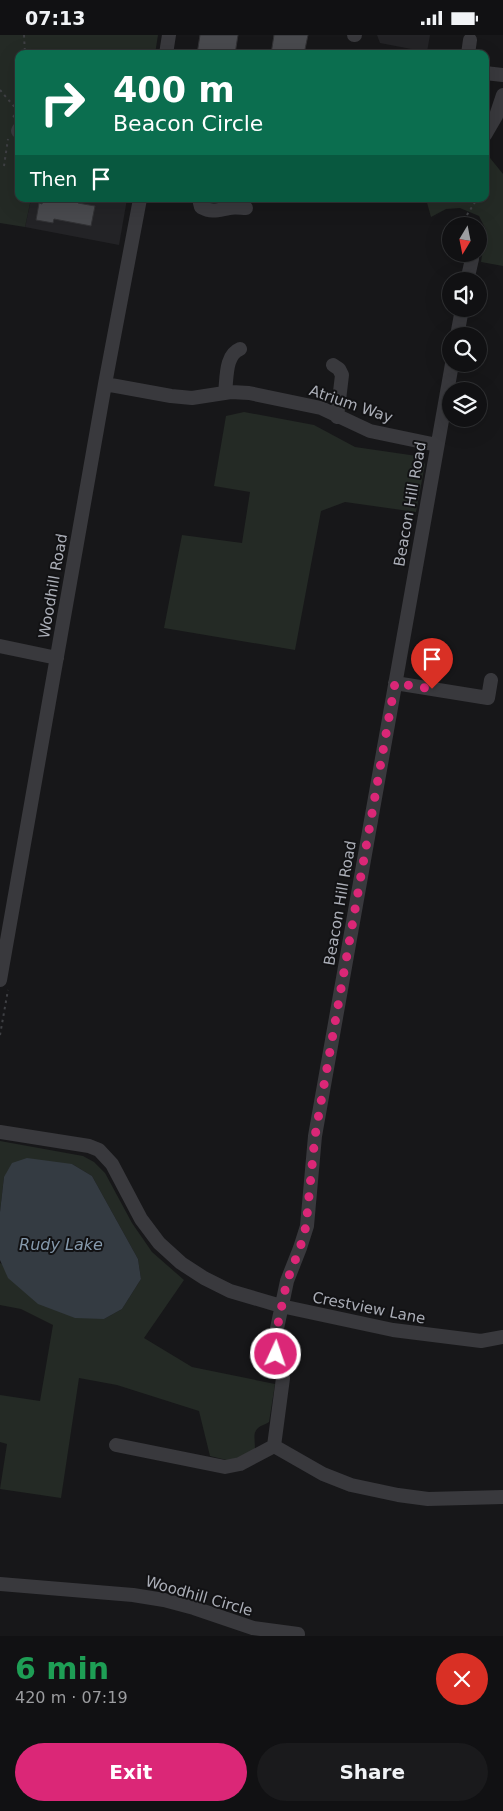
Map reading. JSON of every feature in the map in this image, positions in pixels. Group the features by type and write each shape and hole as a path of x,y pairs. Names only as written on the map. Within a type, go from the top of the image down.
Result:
{"street":[{"path":"167,50 169,35"},
{"path":"489,73 503,75"},
{"path":"489,128 496,116 503,95"},
{"name":"Woodhill Road","path":"0,980 105,384 139,202"},
{"path":"200,202 201,207 208,211 218,212 230,208 246,208"},
{"path":"226,393 230,360 235,351 240,349"},
{"path":"333,365 339,369 342,375 337,417"},
{"name":"Beacon Hill Road","path":"274,1447 283,1378 276,1354 275,1338 287,1281 300,1248 306,1226 315,1136 451,372"},
{"name":"Atrium Way","path":"105,384 170,396 192,398 226,393 249,393 321,409 370,431 437,445"},
{"path":"0,646 57,657"},
{"path":"395,683 488,698 491,680"},
{"name":"Crestview Lane","path":"0,1132 89,1146 99,1150 112,1164 141,1219 159,1243 181,1263 204,1279 230,1291 281,1306 393,1330 461,1340 481,1341 503,1337"},
{"path":"116,1445 225,1467 240,1464 274,1447 323,1474 352,1485 370,1489 428,1499 503,1497"},
{"name":"Woodhill Circle","path":"0,1584 133,1595 186,1606 253,1629 298,1634"}],"path":[{"path":"24,35 25,50"},
{"path":"0,90 15,108"},
{"path":"466,217 475,202"}],"shaded area":[{"path":"0,35 158,35 156,50 15,50 15,202 30,202 25,227 0,223"},
{"path":"377,35 430,35 427,50 417,50 380,43"},
{"path":"489,157 503,174 503,266 486,263 488,217 480,217 460,208 446,209 431,217 427,202 489,202"},
{"path":"30,202 126,202 119,245 25,227"},
{"path":"244,412 314,425 355,447 417,456 425,464 416,512 345,502 321,511 295,650 164,628 182,535 242,543 250,492 214,486 226,416"},
{"path":"0,1141 83,1156 94,1162 105,1173 132,1223 152,1252 184,1280 144,1338 192,1367 275,1384 269,1422 256,1430 254,1452 231,1461 210,1456 199,1411 117,1385 79,1378 61,1498 0,1489 7,1444 0,1442 0,1395 40,1401 53,1325 21,1309 0,1305 0,1263 104,1319 122,1309 141,1279 138,1259 92,1176 72,1164 4,1177 0,1212"}],"water":[{"name":"Rudy Lake","path":"27,1158 72,1164 92,1176 138,1259 141,1279 122,1309 104,1319 75,1318 38,1304 8,1278 0,1260 0,1212 4,1177 12,1163"}],"building":[{"path":"200,35 238,35 236,50 198,50"},
{"path":"274,35 308,35 305,50 272,50"},
{"path":"42,202 78,202 95,206 91,226 54,219 53,223 36,220 39,203 42,204"}],"route":[{"path":"276,1354 275,1338 287,1281 300,1248 306,1226 315,1136 332,1050 395,683 432,689"}]}
